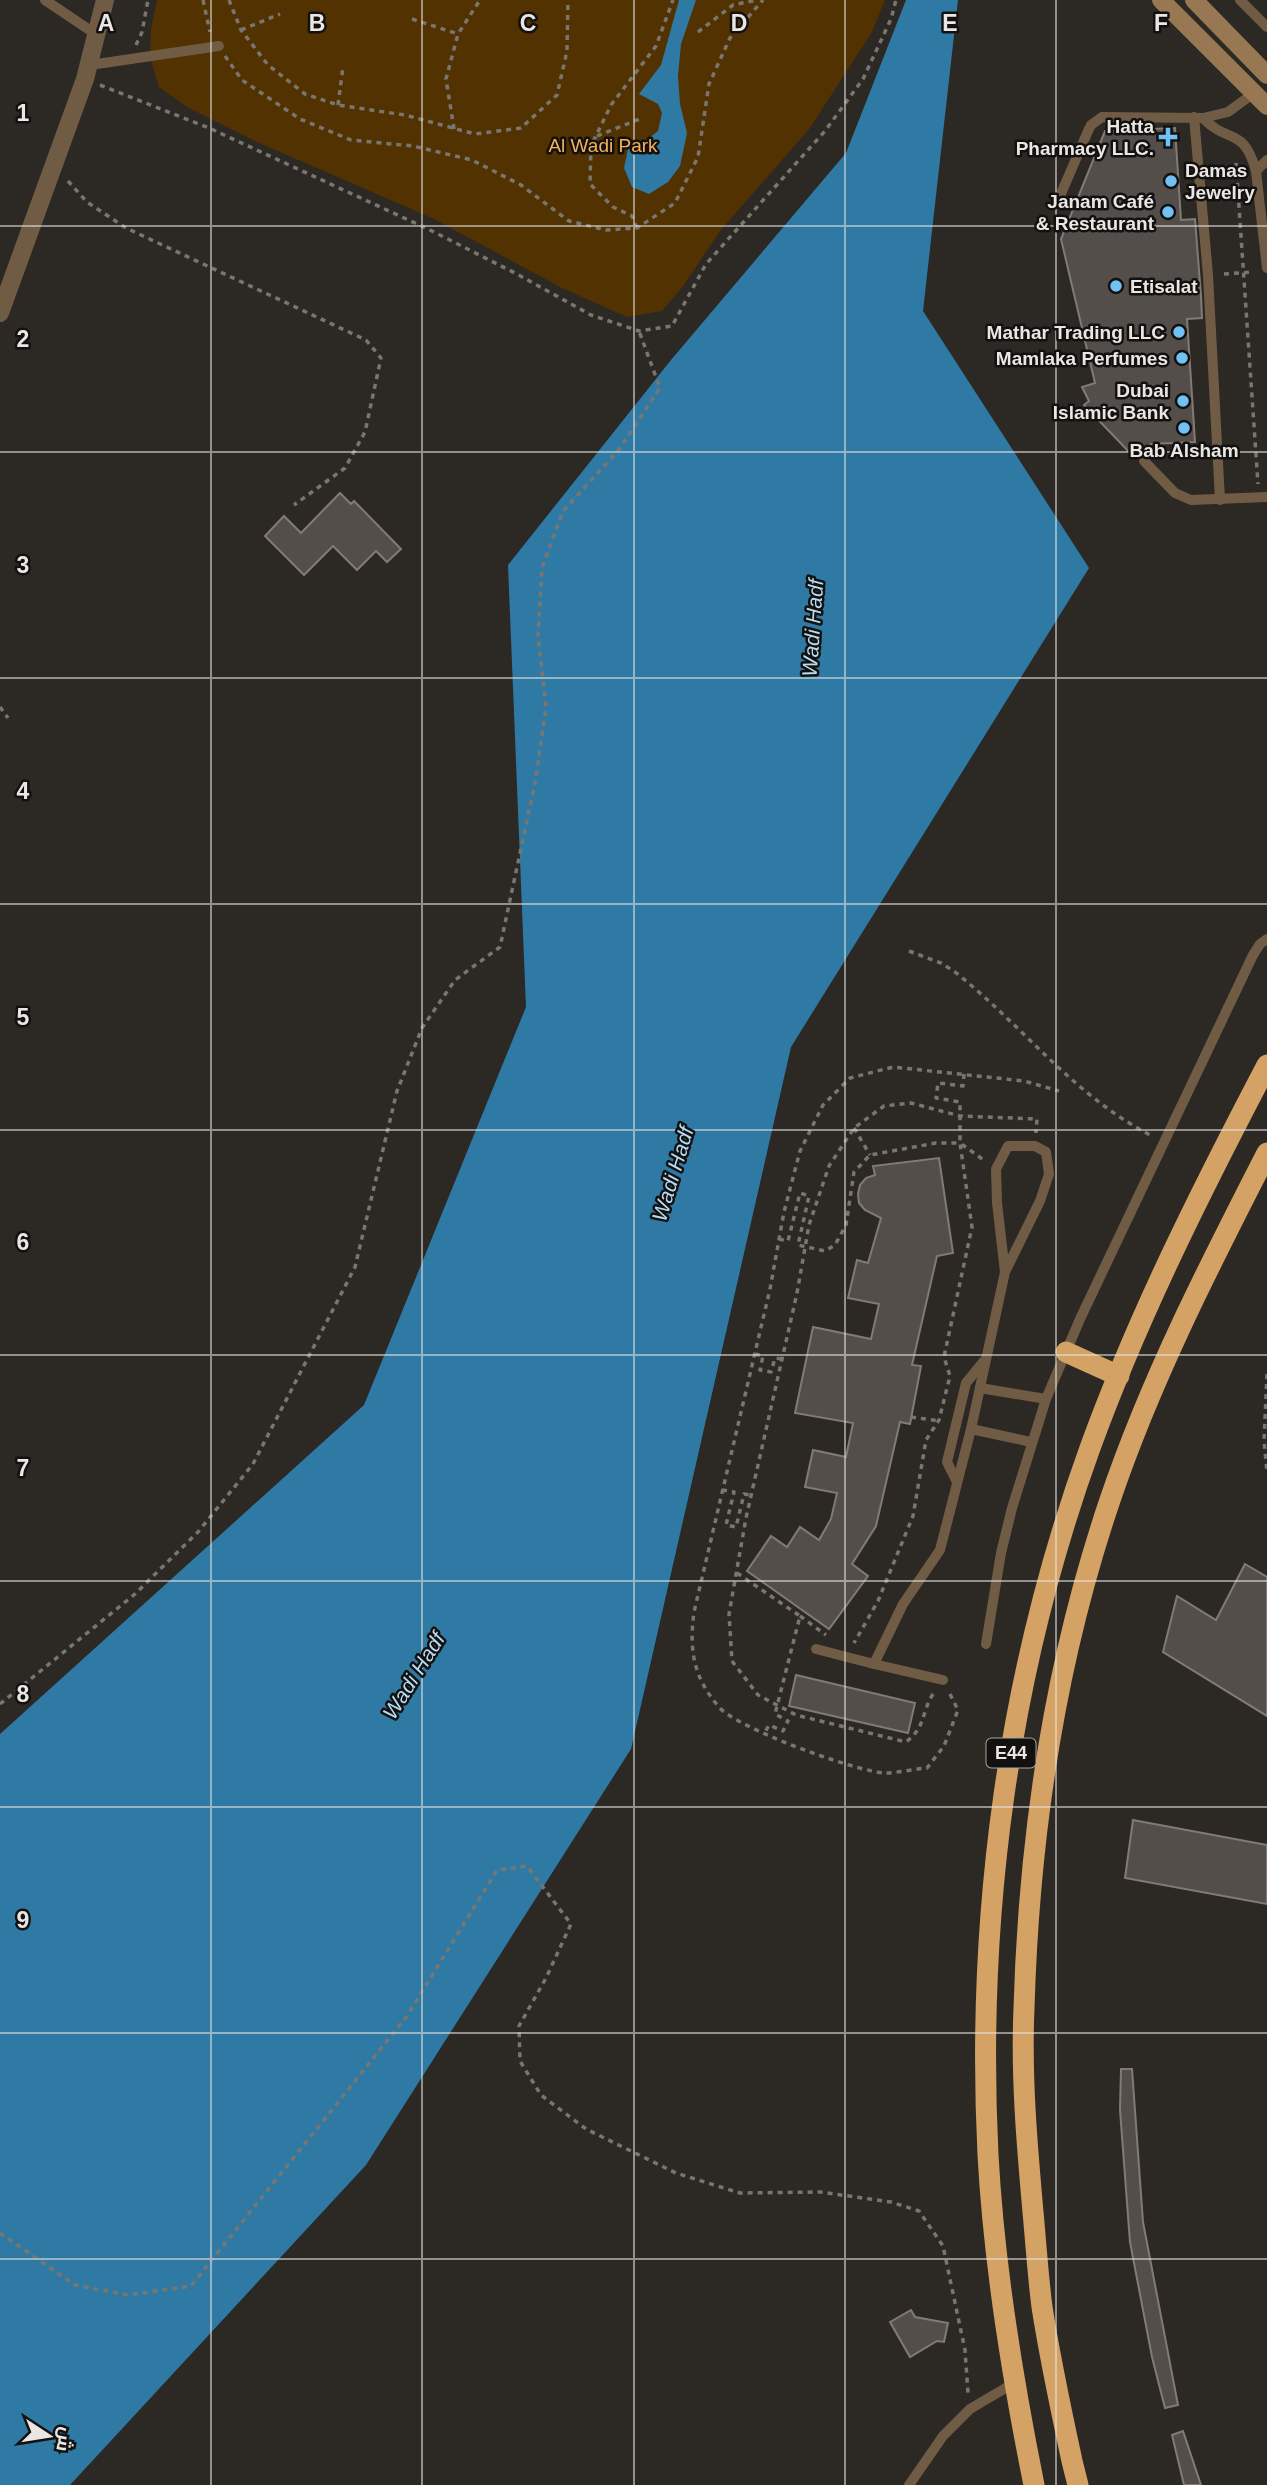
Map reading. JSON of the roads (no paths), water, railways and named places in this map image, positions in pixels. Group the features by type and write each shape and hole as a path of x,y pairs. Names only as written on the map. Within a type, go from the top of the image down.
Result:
{"highway":[{"name":"E44","path":"1034,2485 1002,2304 988,2156 986,2009 993,1868 1005,1783 1037,1624 1076,1488 1119,1376 1160,1281 1267,1065"},
{"name":"E44","path":"1078,2485 1042,2304 1027,2150 1023,2010 1042,1790 1072,1638 1088,1571 1110,1500 1140,1417 1191,1301 1267,1153"},
{"path":"1066,1352 1119,1376"}],"main road":[{"path":"1161,0 1261,99"},
{"path":"1194,0 1267,75"}],"street":[{"path":"0,313 87,72 105,0"}],"lane":[{"path":"45,0 97,36"},
{"path":"1240,0 1267,27"},
{"path":"87,72 130,60 219,46"},
{"path":"1060,196 1088,131 1096,120 1109,116 1199,118 1228,112 1261,99"},
{"path":"1199,118 1234,136 1248,147 1256,171 1267,268"},
{"path":"1199,118 1220,500"},
{"path":"1256,171 1267,160"},
{"path":"1144,461 1167,486 1183,497 1203,501 1267,498"},
{"path":"986,1644 1002,1553 1045,1399 1253,955 1259,944 1267,939"},
{"path":"874,1664 903,1604 940,1550 971,1429 1005,1272 1040,1201 1049,1174 1046,1152 1035,1146 1008,1146 996,1169 1005,1272"},
{"path":"957,1482 947,1462 956,1423 966,1383 986,1359"},
{"path":"980,1388 1045,1399"},
{"path":"971,1429 1031,1442"},
{"path":"816,1649 943,1680"},
{"path":"909,2485 943,2437 970,2409 1014,2383"}],"water":[{"path":"679,0 696,0 681,44 678,76 680,104 687,133 680,166 668,182 649,194 632,187 624,168 628,149 643,143 658,131 662,113 658,104 639,94 661,65"},
{"name":"Wadi Hadf","path":"906,0 958,0 923,311 1089,568 791,1047 631,1749 366,2165 70,2485 0,2485 0,1734 364,1405 526,1007 508,565 671,360 846,153"}],"place":[{"name":"Hatta Pharmacy LLC.","path":"1168,137"},
{"name":"Damas Jewelry","path":"1171,181"},
{"name":"Janam Café & Restaurant","path":"1168,212"},
{"name":"Etisalat","path":"1116,286"},
{"name":"Mathar Trading LLC","path":"1179,332"},
{"name":"Mamlaka Perfumes","path":"1182,358"},
{"name":"Dubai Islamic Bank","path":"1183,401"},
{"name":"Bab Alsham","path":"1184,428"}],"park label":[{"name":"Al Wadi Park","path":"603,145"}]}
